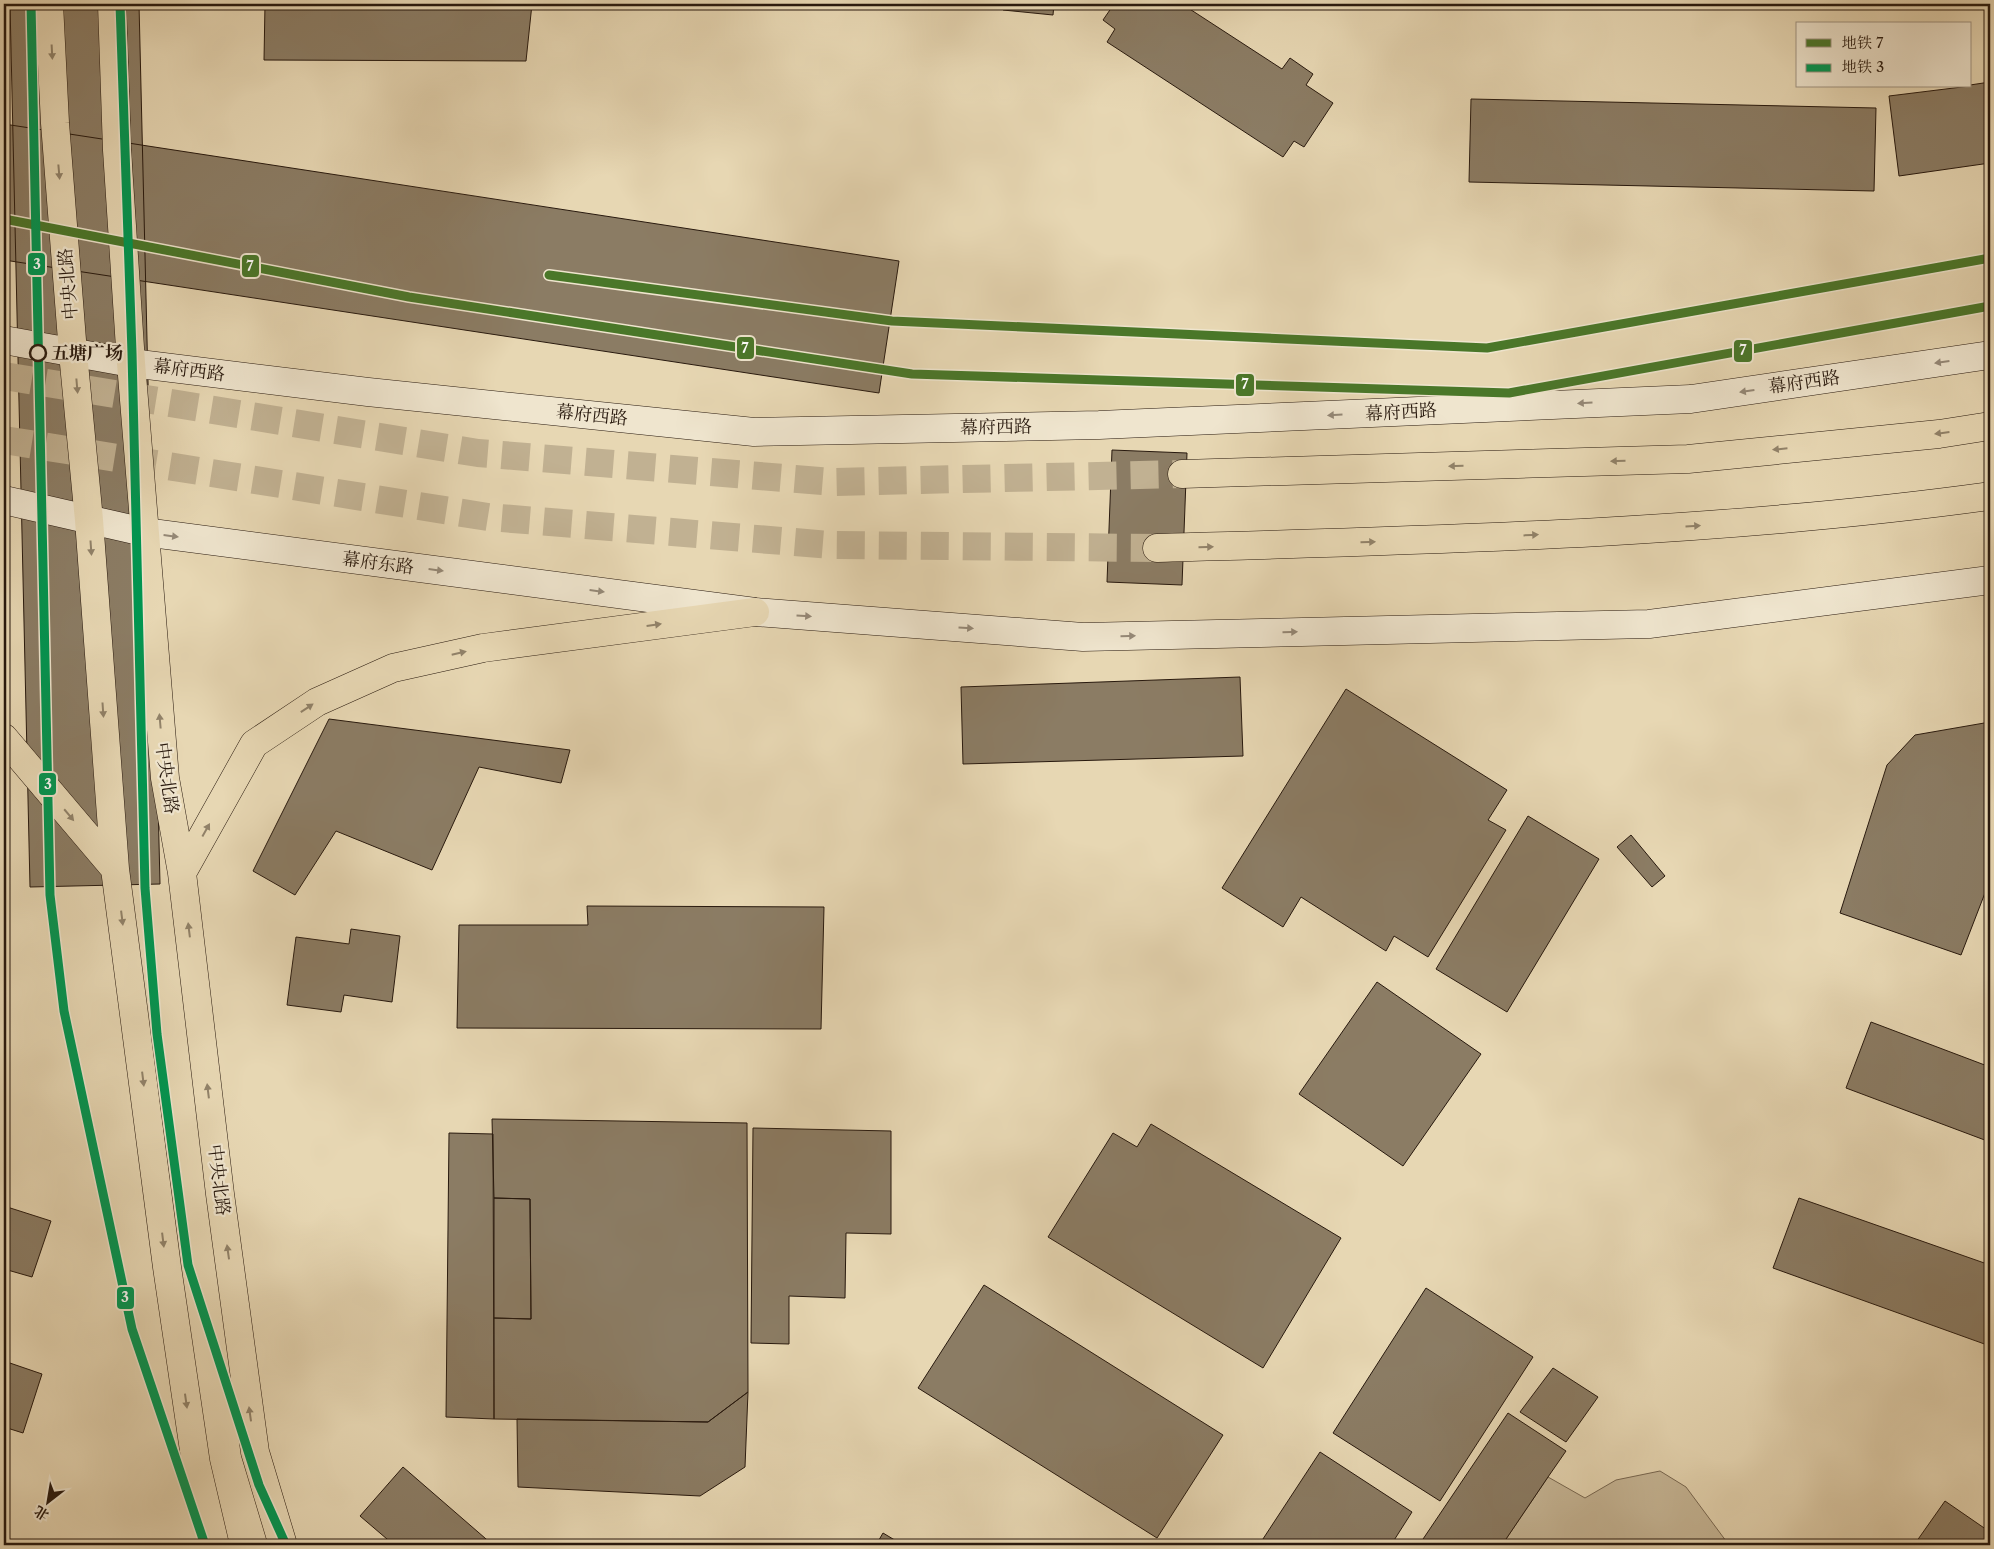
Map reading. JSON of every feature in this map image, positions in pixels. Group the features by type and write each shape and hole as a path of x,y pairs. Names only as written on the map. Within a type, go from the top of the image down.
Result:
{"main road":[{"name":"中央北路","path":"49,4 55,123 73,353 89,520 115,869 167,1268 196,1464 216,1545"},
{"name":"中央北路","path":"112,4 117,150 131,363 165,778 182,873 220,1194 255,1452 283,1545"},
{"name":"幕府西路","path":"4,340 131,363 378,393 754,432 1099,425 1691,399 1990,355"},
{"path":"1182,474 1688,458 1939,434 1990,426"},
{"path":"1157,548 1438,540 1719,525 1990,496"},
{"name":"幕府东路","path":"4,500 144,532 755,612"},
{"path":"182,873 254,744 317,702 393,668 484,648 755,612 1082,637 1649,624 1990,580"},
{"path":"4,738 115,869"}],"shaded area":[{"path":"1660,1471 1686,1487 1729,1545 1502,1545 1548,1477 1585,1498 1616,1480"}],"building":[{"path":"10,4 139,4 160,884 30,887"},
{"path":"265,4 532,4 526,61 264,60"},
{"path":"1004,4 1054,4 1053,15 1003,10"},
{"path":"1114,4 1182,4 1282,69 1290,58 1313,74 1306,85 1333,103 1304,147 1294,141 1283,157 1107,42 1115,29 1103,20"},
{"path":"1990,82 1990,163 1899,176 1889,96 1954,88 1972,88 1972,85"},
{"path":"1471,99 1876,108 1874,191 1469,182"},
{"path":"4,124 899,261 879,393 4,260"},
{"path":"1112,450 1187,453 1182,585 1107,582"},
{"path":"1240,677 1243,756 963,764 961,687"},
{"path":"1346,689 1507,790 1488,820 1506,830 1428,957 1394,936 1386,951 1301,897 1283,927 1222,888"},
{"path":"329,719 570,750 561,783 479,767 432,870 336,831 295,895 253,871"},
{"path":"1990,722 1990,880 1961,955 1840,913 1887,765 1915,735"},
{"path":"1528,816 1599,859 1507,1012 1436,969"},
{"path":"1631,835 1665,876 1652,887 1617,847"},
{"path":"587,906 824,907 821,1029 457,1028 459,925 588,925"},
{"path":"351,929 400,936 392,1002 344,995 341,1012 287,1005 296,937 349,944"},
{"path":"1377,982 1481,1054 1403,1166 1299,1094"},
{"path":"1871,1022 1990,1067 1990,1142 1846,1088"},
{"path":"492,1119 747,1123 748,1392 708,1422 494,1419 494,1318 531,1319 530,1199 494,1198"},
{"path":"1151,1124 1341,1238 1263,1368 1048,1237 1113,1133 1137,1147"},
{"path":"753,1128 891,1131 891,1234 846,1233 845,1298 789,1296 789,1344 751,1343"},
{"path":"449,1133 493,1134 494,1419 446,1417"},
{"path":"494,1198 530,1199 531,1319 494,1318"},
{"path":"1799,1198 1990,1265 1990,1346 1773,1268"},
{"path":"4,1206 51,1221 32,1277 4,1269"},
{"path":"984,1285 1223,1435 1157,1538 918,1388"},
{"path":"1426,1288 1533,1357 1440,1501 1333,1433"},
{"path":"4,1361 42,1374 23,1433 4,1427"},
{"path":"1553,1368 1598,1397 1566,1442 1520,1412"},
{"path":"748,1392 745,1467 700,1496 518,1487 517,1419 708,1422"},
{"path":"1508,1413 1566,1451 1502,1545 1419,1545"},
{"path":"1320,1452 1412,1512 1391,1545 1259,1545"},
{"path":"403,1467 493,1545 394,1545 360,1516"},
{"path":"1945,1501 1990,1532 1990,1545 1914,1545"},
{"path":"883,1533 903,1545 876,1545"}],"tunnel":[{"path":"4,376 478,453 833,482 1182,474"},
{"path":"4,440 488,517 831,545 1157,548"}],"metro line":[{"name":"3","path":"31,4 50,895 64,1011 132,1329 205,1545"},
{"name":"3","path":"120,4 132,353 145,888 157,1034 188,1265 259,1485 286,1545"},
{"name":"7","path":"4,219 409,297 912,374 1509,393 1990,306"},
{"name":"7","path":"549,275 892,321 1487,348 1990,258"}],"place":[{"name":"五塘广场","path":"38,353"}]}
